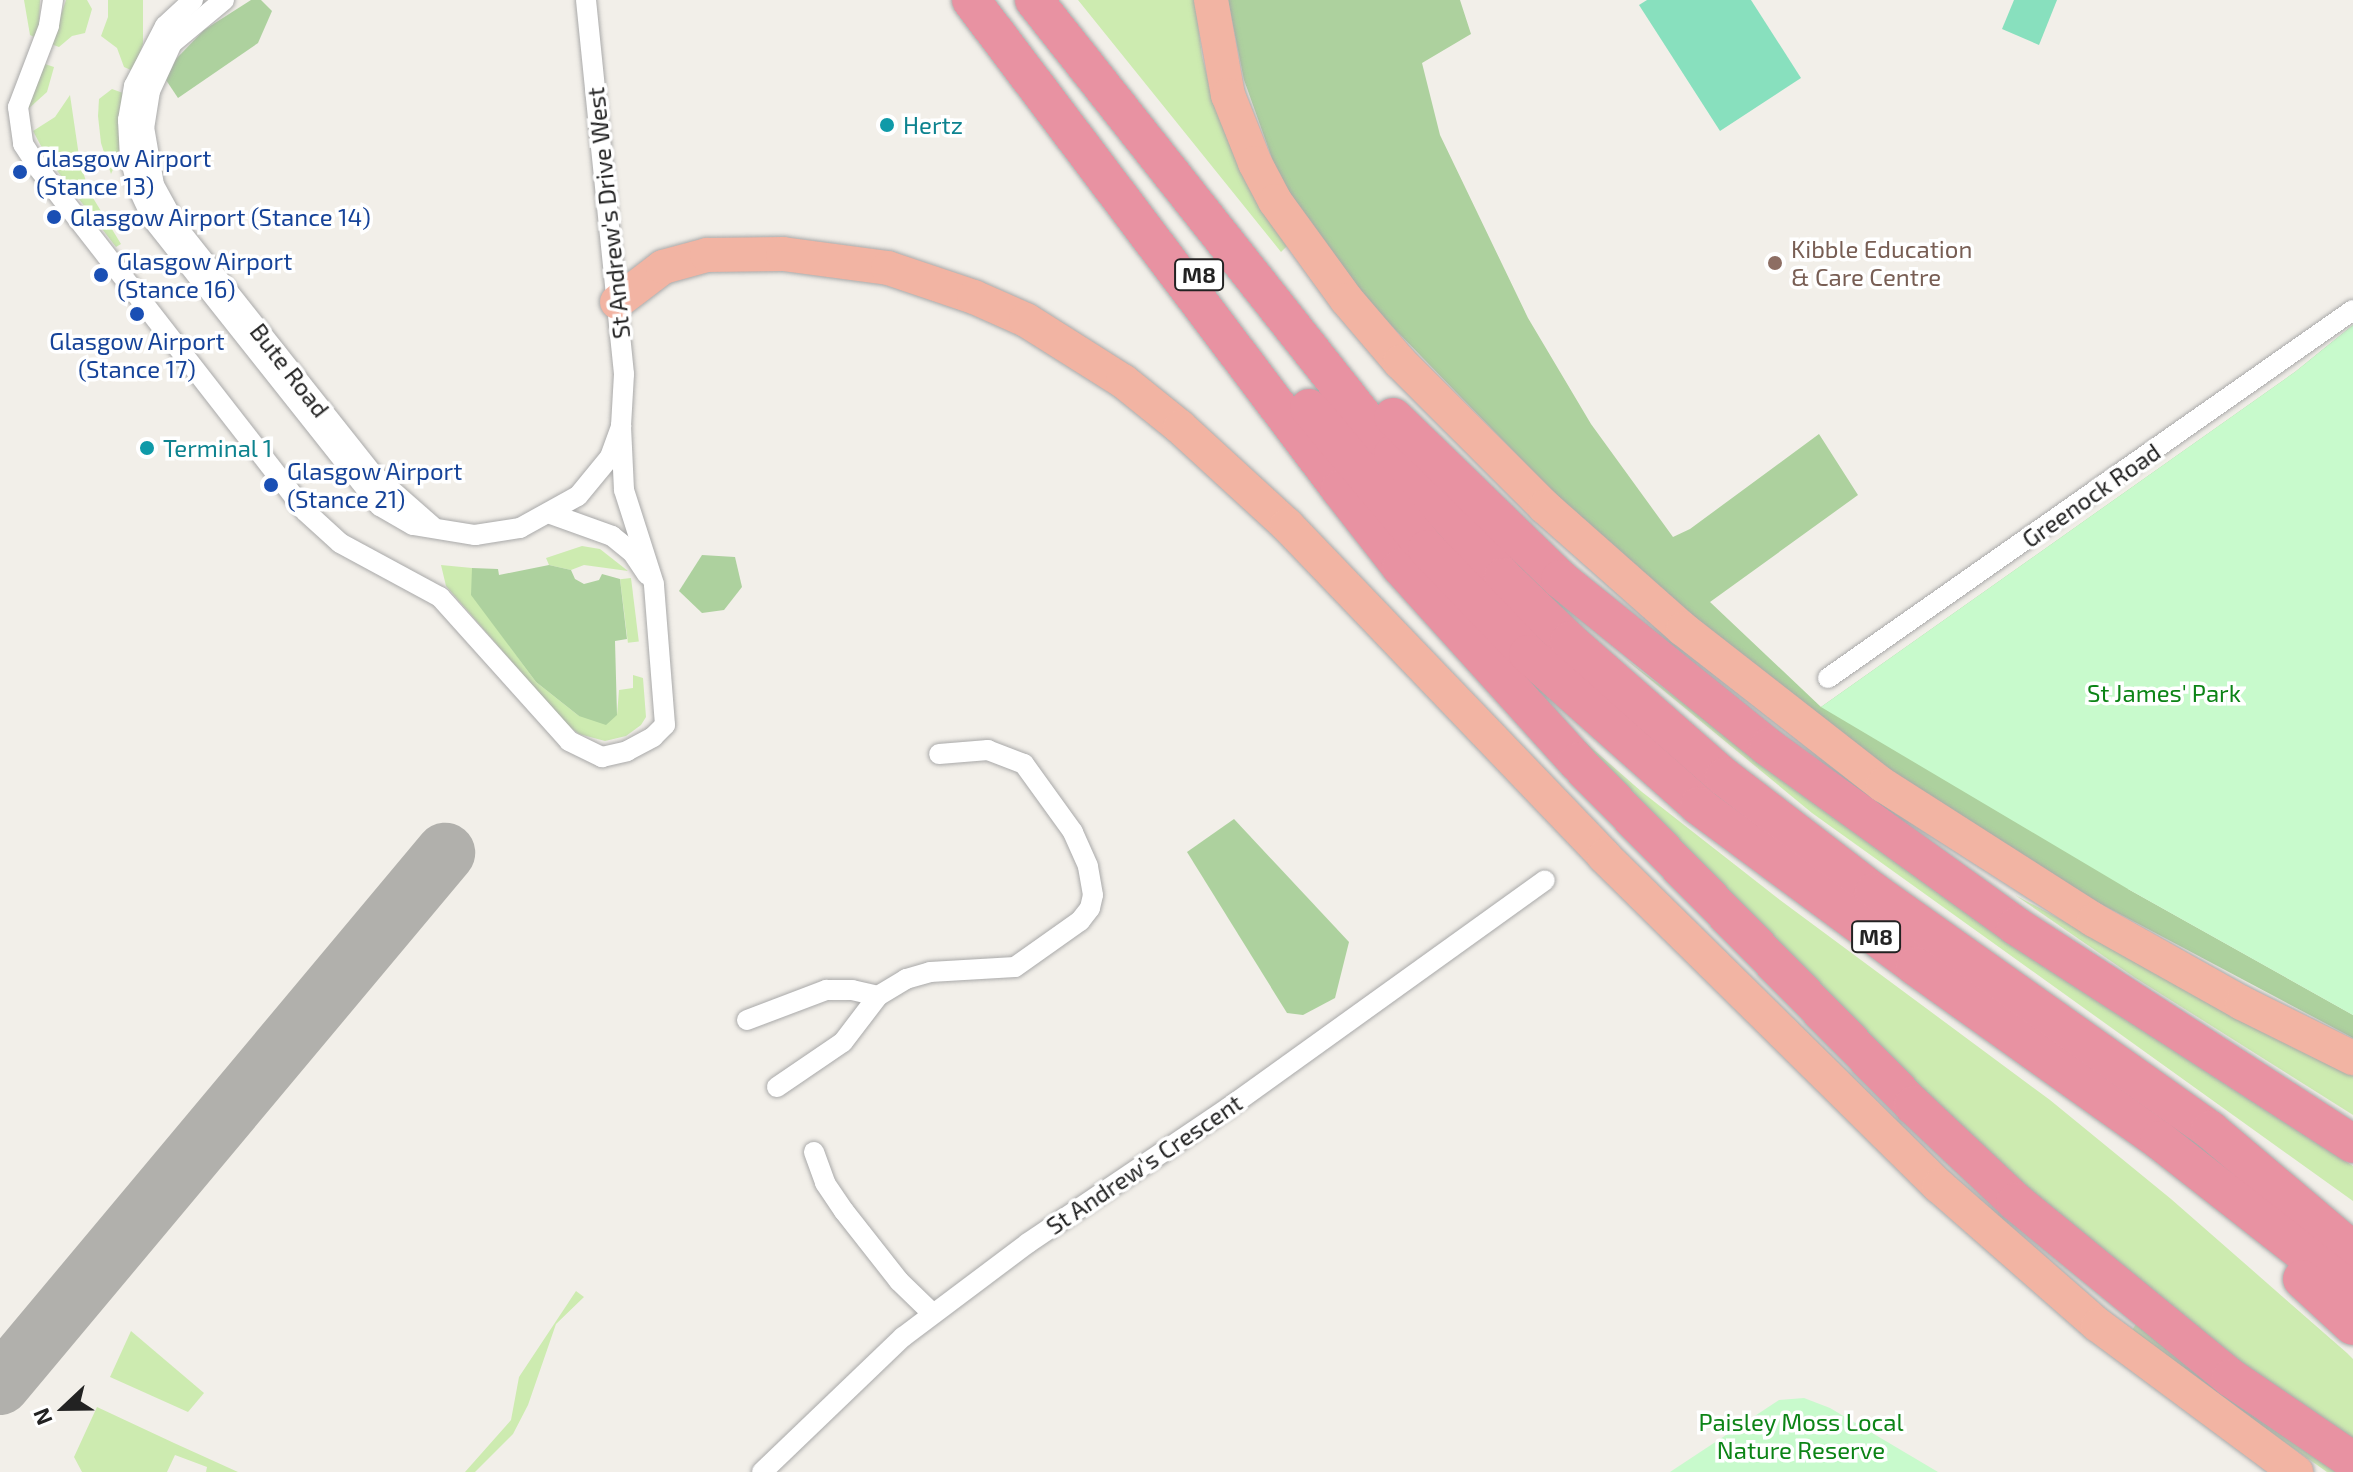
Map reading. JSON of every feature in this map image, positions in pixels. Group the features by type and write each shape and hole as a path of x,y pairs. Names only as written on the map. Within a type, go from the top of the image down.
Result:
{"highway":[{"name":"M8","path":"972,0 1427,549 1528,654 1699,806 1915,966 2159,1140 2353,1292"},
{"name":"M8","path":"972,0 1340,489 1468,643 1577,762 1913,1105 2016,1202 2145,1311 2231,1378 2353,1461"},
{"name":"M8","path":"1034,0 1393,454 1503,577 1580,652 1647,713 1806,841 2353,1231"},
{"path":"1211,0 1228,95 1255,163 1275,201 1347,300 1400,362 1545,507 1683,629 1883,785 2094,920 2242,1003 2353,1058"},
{"name":"M8","path":"1163,163 1411,437 1528,550 1631,640 1768,747 2016,926 2353,1144"},
{"path":"617,302 663,267 707,255 783,254 888,268 974,297 1026,320 1123,381 1180,427 1287,525 1604,856 1939,1186 2098,1325 2296,1472"},
{"name":"M8","path":"1915,966 2283,1262 2353,1326"},
{"name":"M8","path":"2210,1130 2353,1251"}],"street":[{"name":"St Andrew's Drive West","path":"53,0 49,26 18,107 23,144 39,169 305,511 340,543 440,597 569,741 602,757 627,751 653,737 665,725 654,584 624,490 621,426 624,374 586,0"},
{"path":"155,206 134,175 129,148 128,120 134,86 165,26 193,0"},
{"path":"155,206 145,147 150,91 172,43 224,0"},
{"name":"Bute Road","path":"155,206 373,474 432,526 475,535 501,533 551,514"},
{"name":"Greenock Road","path":"1828,678 2290,358 2353,310"},
{"name":"St Andrew's Drive West","path":"551,514 578,496 596,476 610,457 621,426"},
{"path":"551,514 612,536 632,552 654,584"},
{"path":"777,1087 843,1042 878,996 906,979 930,972 1015,967 1080,921 1090,908 1093,895 1088,866 1073,832 1024,764 988,750 939,754"},
{"name":"St Andrew's Crescent","path":"762,1472 903,1337 933,1314 1028,1243 1228,1108 1545,880"},
{"path":"747,1020 826,990 852,990 878,996"},
{"path":"814,1152 825,1183 844,1211 899,1281 933,1314"}],"green space":[{"path":"24,0 40,0 39,28 34,37 30,35"},
{"path":"66,0 87,0 92,9 85,33 72,36 59,47 51,44"},
{"path":"108,0 143,0 143,44 133,71 124,67 117,48 101,36 108,17"},
{"path":"251,0 261,0 272,11 258,43 178,98 166,80 176,59 204,30"},
{"path":"1078,0 1195,0 1202,56 1213,100 1287,246 1281,252"},
{"path":"1228,0 1460,0 1471,34 1422,63 1440,135 1528,318 1591,424 1673,537 1690,529 1819,434 1858,495 1710,602 1821,707 2295,372 2353,325 2128,889 2353,1015 2353,1038 2037,870 1855,752 1630,571 1348,281 1283,189 1244,80"},
{"path":"1647,0 1751,0 1801,78 1720,131 1639,5"},
{"path":"2014,0 2057,0 2039,45 2002,29"},
{"path":"42,63 54,67 47,92 27,110"},
{"path":"112,89 123,93 120,154 111,174 101,143 98,116 99,99"},
{"path":"70,95 80,163 90,193 121,244 116,247 48,159 33,131 55,117"},
{"name":"St James' Park","path":"2353,325 2353,1015 2128,889 1821,707 2295,372"},
{"path":"582,546 600,549 628,571 584,565 571,570 549,565 546,558"},
{"path":"702,555 735,557 742,587 724,610 702,613 679,591"},
{"path":"441,565 472,568 472,595 536,682 579,716 617,715 619,690 633,688 633,675 643,678 646,717 641,725 626,736 605,741 579,734 567,725 446,586"},
{"path":"549,565 571,570 575,579 584,584 599,580 602,574 620,579 627,639 615,641 617,715 606,725 579,716 536,682 471,595 472,568 498,569 499,575"},
{"path":"631,578 639,642 628,643 620,579"},
{"path":"1623,657 1838,820 2196,1065 2353,1166 2353,1201 1812,813"},
{"path":"1562,722 1642,792 1780,900 2050,1100 2171,1199 2347,1353 2353,1359 2353,1472 2327,1472 2130,1333 2145,1311 2053,1212 1911,1080"},
{"path":"1234,819 1349,942 1335,998 1303,1015 1287,1013 1187,852"},
{"path":"2015,895 2353,1076 2353,1115 2134,977"},
{"path":"576,1291 584,1297 556,1324 528,1405 513,1434 475,1472 465,1472 511,1420 519,1377"},
{"path":"131,1331 204,1393 188,1412 110,1377"},
{"name":"Paisley Moss Local Nature Reserve","path":"1804,1398 1830,1408 1938,1472 1670,1472 1779,1400"},
{"path":"97,1407 238,1472 206,1472 207,1467 175,1455 167,1472 82,1472 74,1457"}],"taxiway":[{"path":"0,1385 445,853"}],"place":[{"name":"Hertz","path":"887,125"},
{"name":"Glasgow Airport (Stance 13)","path":"20,172"},
{"name":"Glasgow Airport (Stance 14)","path":"54,217"},
{"name":"Kibble Education & Care Centre","path":"1775,263"},
{"name":"Glasgow Airport (Stance 16)","path":"101,275"},
{"name":"Glasgow Airport (Stance 17)","path":"137,314"},
{"name":"Terminal 1","path":"147,448"},
{"name":"Glasgow Airport (Stance 21)","path":"271,485"}]}
